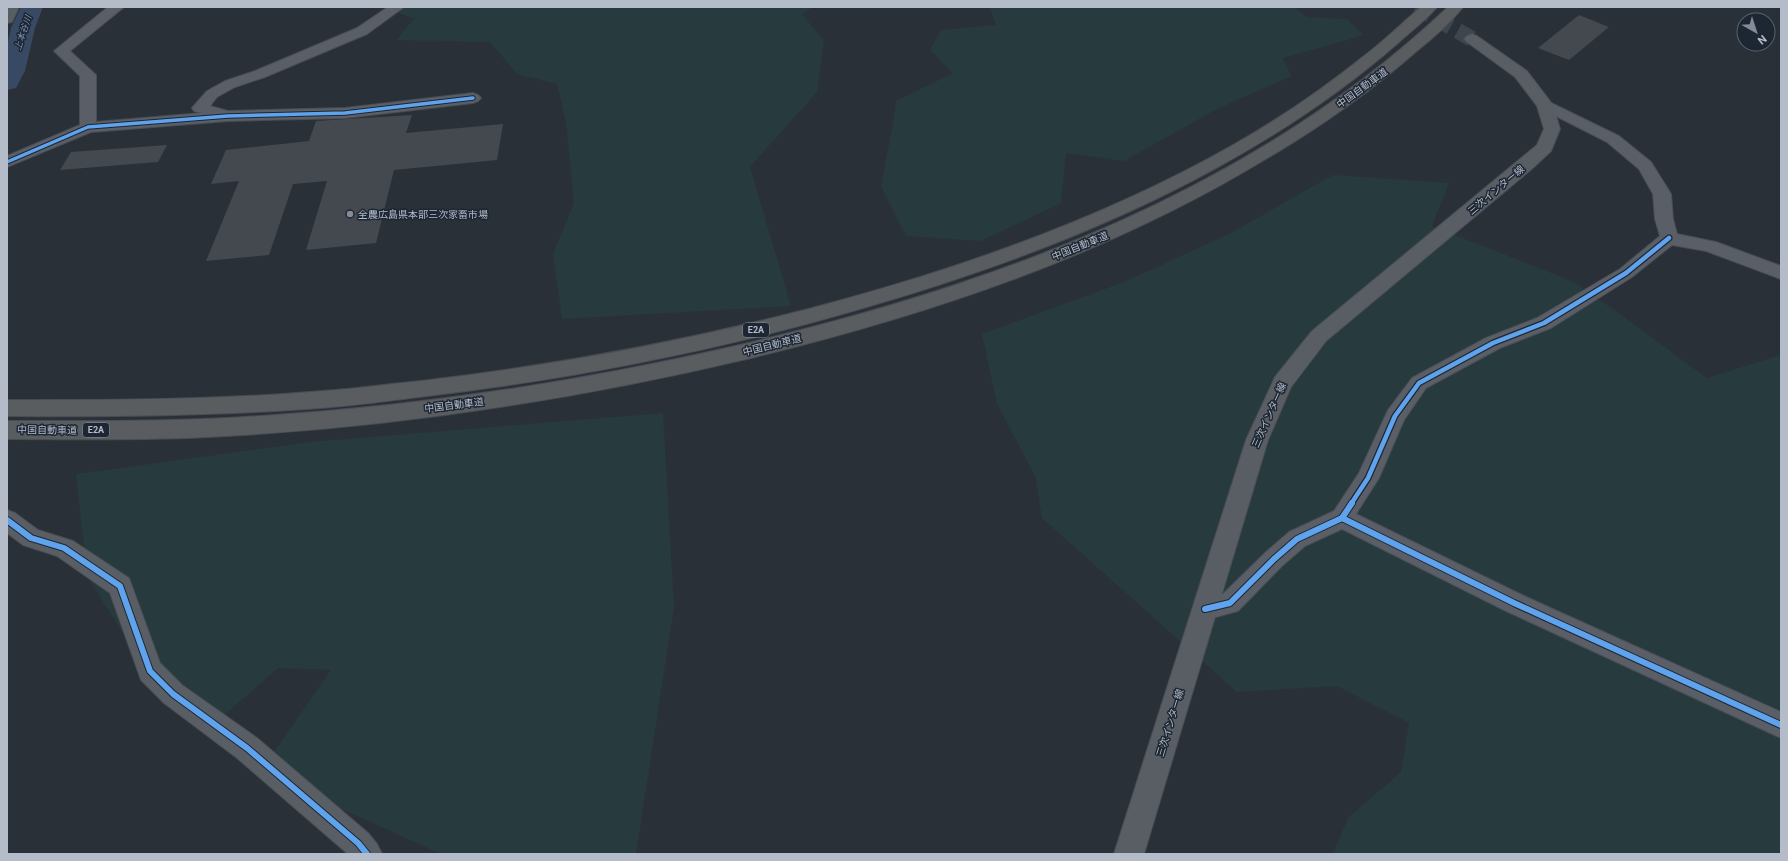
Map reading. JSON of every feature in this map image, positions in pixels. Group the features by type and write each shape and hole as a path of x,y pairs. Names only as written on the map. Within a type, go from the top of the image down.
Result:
{"highway":[{"name":"中国自動車道","path":"7,408 191,407 321,399 467,384 601,363 708,341 824,313 932,281 1025,249 1097,220 1169,186 1228,155 1285,120 1371,58 1430,7"},
{"name":"中国自動車道","path":"7,430 185,429 327,420 469,404 600,384 719,359 839,329 938,300 1023,270 1107,236 1182,199 1247,164 1299,132 1371,81 1433,30 1456,7"},
{"path":"7,438 61,437 185,429"}],"main road":[{"path":"7,19 12,7"},
{"name":"三次インター線","path":"1129,854 1257,440 1282,383 1319,336 1528,163 1545,147 1552,129 1545,106 1521,74 1472,39"},
{"path":"7,520 31,538 64,548 120,586 150,670 173,694 253,753 358,843 367,854"}],"street":[{"path":"88,127 88,75 61,51 117,7"},
{"path":"228,116 200,108 212,94 230,84 260,74 362,31 397,7"},
{"path":"7,162 88,127 228,116 345,113 473,98"},
{"path":"1545,106 1613,140 1645,166 1662,194 1664,219 1669,238"},
{"path":"1205,609 1230,604 1274,559 1297,540 1342,518 1368,478 1395,416 1419,383 1493,343 1544,323 1626,272 1669,238 1710,246 1781,273"},
{"path":"1342,518 1514,603 1781,725"}],"green space":[{"path":"384,7 813,7 802,14 824,40 817,92 750,167 791,306 562,319 553,254 574,203 566,122 557,84 517,74 490,42 396,40 414,19"},
{"path":"990,7 1293,7 1307,17 1347,19 1363,35 1283,58 1291,76 1215,110 1124,161 1066,153 1061,203 981,241 906,236 881,186 896,101 953,73 930,50 941,30 996,25"},
{"path":"1333,175 1449,183 1432,226 1572,281 1616,311 1707,378 1781,355 1781,854 1333,854 1348,818 1401,772 1409,723 1337,686 1237,692 1042,518 1035,476 997,404 982,334 1124,282 1231,233"},
{"path":"663,413 674,607 636,854 441,854 260,772 331,670 278,668 214,724 142,662 87,577 76,474 310,442"}],"building":[{"path":"1579,15 1609,27 1569,60 1538,48"},
{"name":"全農広島県本部三次家畜市場","path":"412,115 406,133 503,124 497,160 394,170 376,243 306,250 327,181 293,184 269,255 206,261 239,181 211,184 226,150 309,141 316,121"},
{"path":"167,145 158,162 60,170 71,152"}],"waterway":[{"name":"上本谷川","path":"7,83 13,71 23,28 32,7"}],"tunnel":[{"path":"1416,7 1472,39"}],"cycle path":[{"path":"7,162 88,127 228,116 345,113 473,98"},
{"path":"1205,609 1230,603 1274,559 1297,539 1342,518 1368,478 1395,416 1419,383 1493,343 1544,323 1626,273 1669,238"},
{"path":"1342,518 1514,603 1781,725"},
{"path":"7,520 31,538 64,548 120,586 150,671 173,694 247,748 358,843 367,854"}],"place":[{"name":"全農広島県本部三次家畜市場","path":"350,214"}]}
